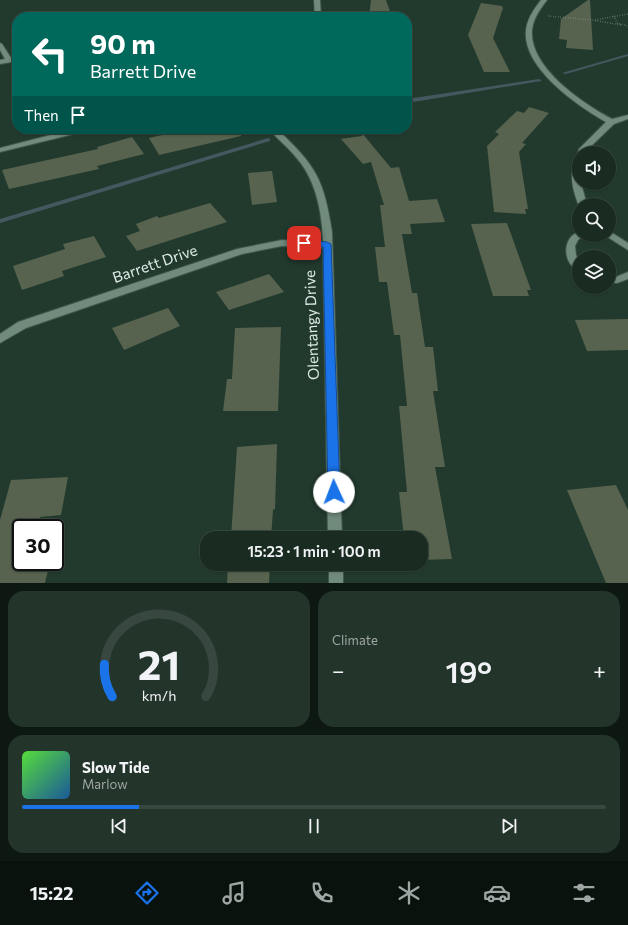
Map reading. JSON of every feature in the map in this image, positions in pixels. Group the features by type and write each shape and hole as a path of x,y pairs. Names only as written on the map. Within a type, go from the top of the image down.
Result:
{"street":[{"path":"317,0 318,12"},
{"path":"544,0 534,15 530,26 528,37 532,49 539,61 565,90 596,114 611,122"},
{"path":"0,45 10,60 0,62"},
{"path":"586,146 611,122 628,117"},
{"path":"0,150 63,134"},
{"name":"Olentangy Drive","path":"279,134 300,154 311,168 318,183 323,200 327,244 335,531"},
{"path":"616,239 628,247"},
{"path":"572,241 570,243 572,257"},
{"name":"Barrett Drive","path":"0,338 22,325 232,254 282,243 327,244"},
{"path":"616,280 628,275"},
{"path":"336,571 336,583"}],"path":[{"path":"592,20 628,14"},
{"path":"534,15 592,20 628,26"},
{"path":"614,16 621,25"}],"building":[{"path":"371,0 386,0 390,12 370,12"},
{"path":"590,0 593,50 566,48 567,40 559,39 561,19"},
{"path":"481,3 502,6 503,8 493,38 510,72 484,72 468,35"},
{"path":"529,107 549,113 522,143 526,144 519,152 528,209 525,209 526,214 494,212 487,146 499,134 495,132 517,111 524,113"},
{"path":"167,134 241,134 241,136 159,155 149,138"},
{"path":"363,134 391,168 399,167 409,201 437,199 445,222 410,224 412,234 402,234 412,293 417,293 425,347 433,347 438,391 433,391 445,467 435,467 452,559 428,560 428,531 403,531 399,492 407,492 399,406 407,406 400,335 394,335 387,282 379,282 375,247 385,247 380,205 384,205 371,162 363,164 341,139 362,136"},
{"path":"132,137 144,154 97,166 99,169 9,189 2,170 98,149 97,147"},
{"path":"272,171 277,202 252,205 248,173"},
{"path":"210,203 227,222 137,251 126,236 140,231 136,224 157,216 159,218"},
{"path":"507,223 531,290 527,290 529,296 493,296 471,224"},
{"path":"94,236 106,257 62,271 64,276 22,290 13,266 65,249 63,244"},
{"path":"269,274 284,292 229,310 216,292"},
{"path":"168,308 180,326 124,350 112,328"},
{"path":"628,319 628,350 587,351 575,320"},
{"path":"281,327 278,411 223,411 227,379 232,379 235,328"},
{"path":"277,444 275,509 273,510 272,531 231,531 237,447"},
{"path":"68,477 61,515 40,517 39,519 12,519 12,571 48,571 45,583 0,583 0,520 11,480"},
{"path":"616,485 628,510 628,583 606,583 567,490"},
{"path":"228,571 270,571 269,583 227,583"}],"waterway":[{"path":"564,73 628,55"},
{"path":"412,100 539,80"},
{"path":"0,221 268,140"}],"route":[{"path":"304,243 327,244 334,492"}]}
